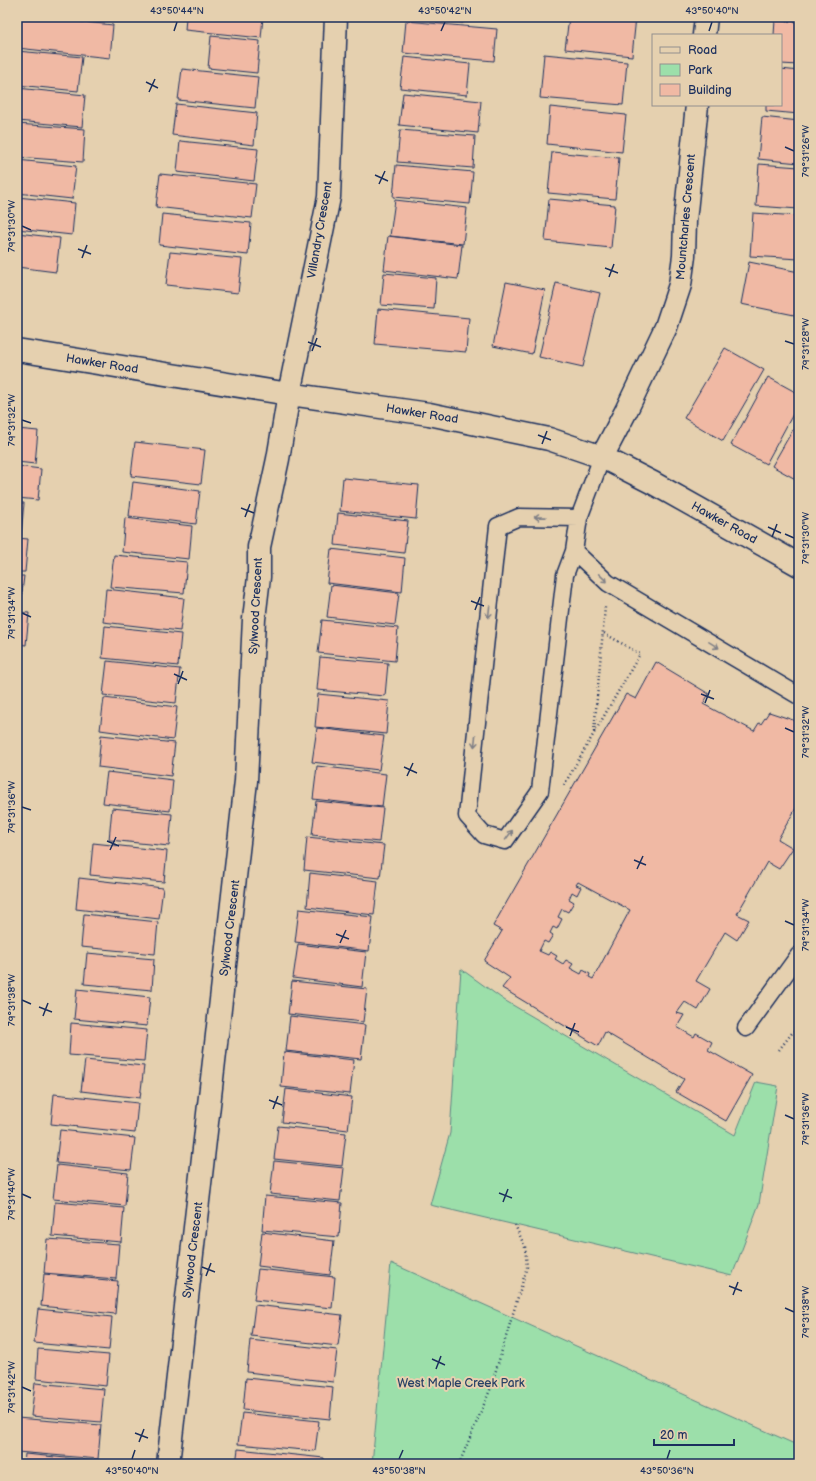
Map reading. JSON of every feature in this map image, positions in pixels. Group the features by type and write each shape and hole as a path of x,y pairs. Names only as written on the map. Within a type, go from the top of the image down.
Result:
{"street":[{"name":"Villandry Crescent","path":"289,394 329,197 336,17"},
{"path":"704,34 706,17"},
{"name":"Mountcharles Crescent","path":"602,457 626,411 666,327 680,285 684,256 685,222 697,106"},
{"name":"Hawker Road","path":"17,350 289,394 429,414 549,439 602,457 652,483 799,565"},
{"name":"Sylwood Crescent","path":"168,1464 246,782 254,619 259,577 259,547 278,459 289,394"}],"lane":[{"path":"579,518 519,517 498,526 467,816 484,835 505,841 540,791 565,575 574,551 579,518 602,457"},
{"path":"574,551 608,583 799,696"},
{"path":"746,1028 799,955"}],"path":[{"path":"594,733 602,632 608,583"},
{"path":"562,788 640,654 602,632"},
{"path":"779,1050 799,1024"},
{"path":"459,1464 490,1390 527,1267 525,1247 515,1225"}],"green space":[{"path":"461,969 504,1000 735,1135 756,1082 778,1086 759,1204 732,1276 430,1205 450,1133"},
{"name":"West Maple Creek Park","path":"391,1263 799,1446 799,1464 372,1464"}],"building":[{"path":"17,17 37,17 113,25 110,58 17,48"},
{"path":"68,17 99,17 98,20"},
{"path":"186,17 263,17 261,38 185,30"},
{"path":"413,17 464,17 463,23"},
{"path":"569,17 636,17 632,56 565,49"},
{"path":"775,20 799,22 799,65 782,64 782,34 774,34"},
{"path":"406,21 497,29 494,61 403,53"},
{"path":"211,36 260,41 257,73 208,68"},
{"path":"17,51 82,57 78,91 17,85"},
{"path":"544,54 627,62 623,105 540,98"},
{"path":"404,57 470,64 467,95 400,88"},
{"path":"182,69 258,77 255,108 178,100"},
{"path":"782,69 799,71 799,114 766,111 766,106 782,106"},
{"path":"17,88 85,95 82,127 17,121"},
{"path":"403,93 481,101 478,133 399,125"},
{"path":"176,104 257,113 254,145 172,135"},
{"path":"550,107 626,115 622,152 547,144"},
{"path":"762,117 799,121 799,163 758,159"},
{"path":"17,124 85,129 83,162 17,157"},
{"path":"400,130 475,136 473,168 397,162"},
{"path":"180,141 258,149 254,181 177,172"},
{"path":"552,152 619,158 615,199 548,193"},
{"path":"17,160 76,166 72,199 17,193"},
{"path":"759,164 799,167 799,209 756,206"},
{"path":"396,165 473,172 470,204 393,197"},
{"path":"160,174 256,184 252,218 156,207"},
{"path":"17,197 75,203 72,235 17,229"},
{"path":"549,199 615,205 611,248 545,241"},
{"path":"395,200 467,208 463,244 390,236"},
{"path":"753,213 799,216 799,259 750,256"},
{"path":"162,214 251,223 248,255 159,245"},
{"path":"17,233 60,238 56,272 17,267"},
{"path":"388,236 462,245 458,279 384,270"},
{"path":"170,252 242,259 238,293 166,285"},
{"path":"749,262 799,272 799,316 741,304"},
{"path":"384,273 436,278 434,309 381,305"},
{"path":"506,282 545,290 532,354 493,346"},
{"path":"556,283 600,293 583,367 539,357"},
{"path":"378,309 469,318 466,352 375,344"},
{"path":"725,348 764,370 723,441 684,418"},
{"path":"768,377 799,394 799,403 766,464 731,445"},
{"path":"799,419 799,481 772,466"},
{"path":"17,429 38,431 35,464 17,462"},
{"path":"135,442 205,450 201,484 131,476"},
{"path":"17,466 41,469 38,500 17,498"},
{"path":"343,478 419,485 416,519 340,511"},
{"path":"133,482 200,491 196,524 129,516"},
{"path":"17,503 24,503 21,536 17,535"},
{"path":"338,513 408,521 404,553 335,545"},
{"path":"125,518 192,526 189,559 122,552"},
{"path":"17,538 28,539 25,572 17,572"},
{"path":"331,549 405,558 402,592 327,583"},
{"path":"114,555 187,562 184,593 110,587"},
{"path":"17,576 24,576 20,609 17,609"},
{"path":"331,585 399,593 395,625 327,617"},
{"path":"106,589 184,598 180,631 103,622"},
{"path":"17,612 29,613 26,645 17,644"},
{"path":"322,620 398,628 395,661 318,653"},
{"path":"105,626 181,634 178,666 102,658"},
{"path":"320,657 388,663 385,696 317,690"},
{"path":"107,661 180,669 176,703 103,695"},
{"path":"656,662 709,694 703,704 754,731 769,712 799,722 799,803 778,839 793,848 779,869 767,862 737,914 749,920 737,940 725,932 696,981 710,989 698,1010 685,1002 677,1013 684,1015 677,1027 694,1037 696,1033 712,1042 708,1050 752,1075 726,1121 676,1092 684,1079 605,1032 598,1046 502,988 510,978 484,961 502,931 493,926 626,694 636,699","holes":["578,882 630,910 593,979 589,977 590,974 583,970 581,974 570,968 573,964 566,960 563,964 555,959 557,956 550,952 548,955 539,951 544,941 548,943 553,935 550,933 553,927 557,929 562,919 558,917 562,909 568,912 574,902 569,899 572,892 577,895 581,887 576,885"]},
{"path":"318,694 389,701 386,734 315,727"},
{"path":"104,698 177,707 173,740 100,730"},
{"path":"317,728 384,736 379,770 312,762"},
{"path":"101,735 175,743 171,776 98,767"},
{"path":"317,766 386,774 382,807 313,799"},
{"path":"107,772 173,780 170,811 103,803"},
{"path":"316,801 383,808 379,842 312,835"},
{"path":"112,808 172,814 169,846 109,840"},
{"path":"307,837 384,845 380,878 304,870"},
{"path":"93,843 167,851 164,882 90,875"},
{"path":"310,873 378,881 374,915 307,907"},
{"path":"79,878 163,888 159,919 76,909"},
{"path":"299,909 373,917 369,951 295,942"},
{"path":"84,914 158,922 155,954 81,947"},
{"path":"298,944 366,952 362,987 293,978"},
{"path":"87,953 154,959 152,990 84,984"},
{"path":"292,981 367,989 363,1022 288,1014"},
{"path":"77,989 150,997 147,1026 74,1019"},
{"path":"290,1016 365,1025 361,1059 286,1051"},
{"path":"71,1023 147,1030 144,1061 69,1055"},
{"path":"284,1052 354,1060 350,1094 281,1087"},
{"path":"85,1060 144,1066 140,1098 81,1091"},
{"path":"286,1089 352,1097 348,1130 282,1122"},
{"path":"54,1094 138,1103 135,1133 51,1124"},
{"path":"278,1126 346,1133 342,1166 274,1159"},
{"path":"60,1130 135,1138 131,1170 56,1163"},
{"path":"274,1161 344,1168 340,1201 270,1194"},
{"path":"57,1165 128,1173 125,1206 53,1199"},
{"path":"265,1196 342,1203 339,1237 262,1230"},
{"path":"55,1202 124,1208 121,1242 52,1236"},
{"path":"262,1232 334,1241 330,1275 258,1266"},
{"path":"47,1239 119,1244 116,1279 44,1273"},
{"path":"258,1269 335,1277 332,1308 254,1300"},
{"path":"44,1274 118,1281 115,1314 41,1306"},
{"path":"255,1305 342,1315 338,1346 251,1336"},
{"path":"38,1309 112,1317 109,1350 34,1343"},
{"path":"250,1340 337,1350 333,1382 247,1372"},
{"path":"38,1349 109,1355 106,1386 36,1379"},
{"path":"246,1378 333,1387 330,1419 243,1410"},
{"path":"35,1383 104,1389 101,1422 31,1416"},
{"path":"242,1413 319,1421 315,1451 238,1444"},
{"path":"17,1418 101,1425 98,1459 17,1452"},
{"path":"238,1449 324,1458 324,1464 236,1464"},
{"path":"25,1454 96,1461 96,1464 24,1464"}]}
